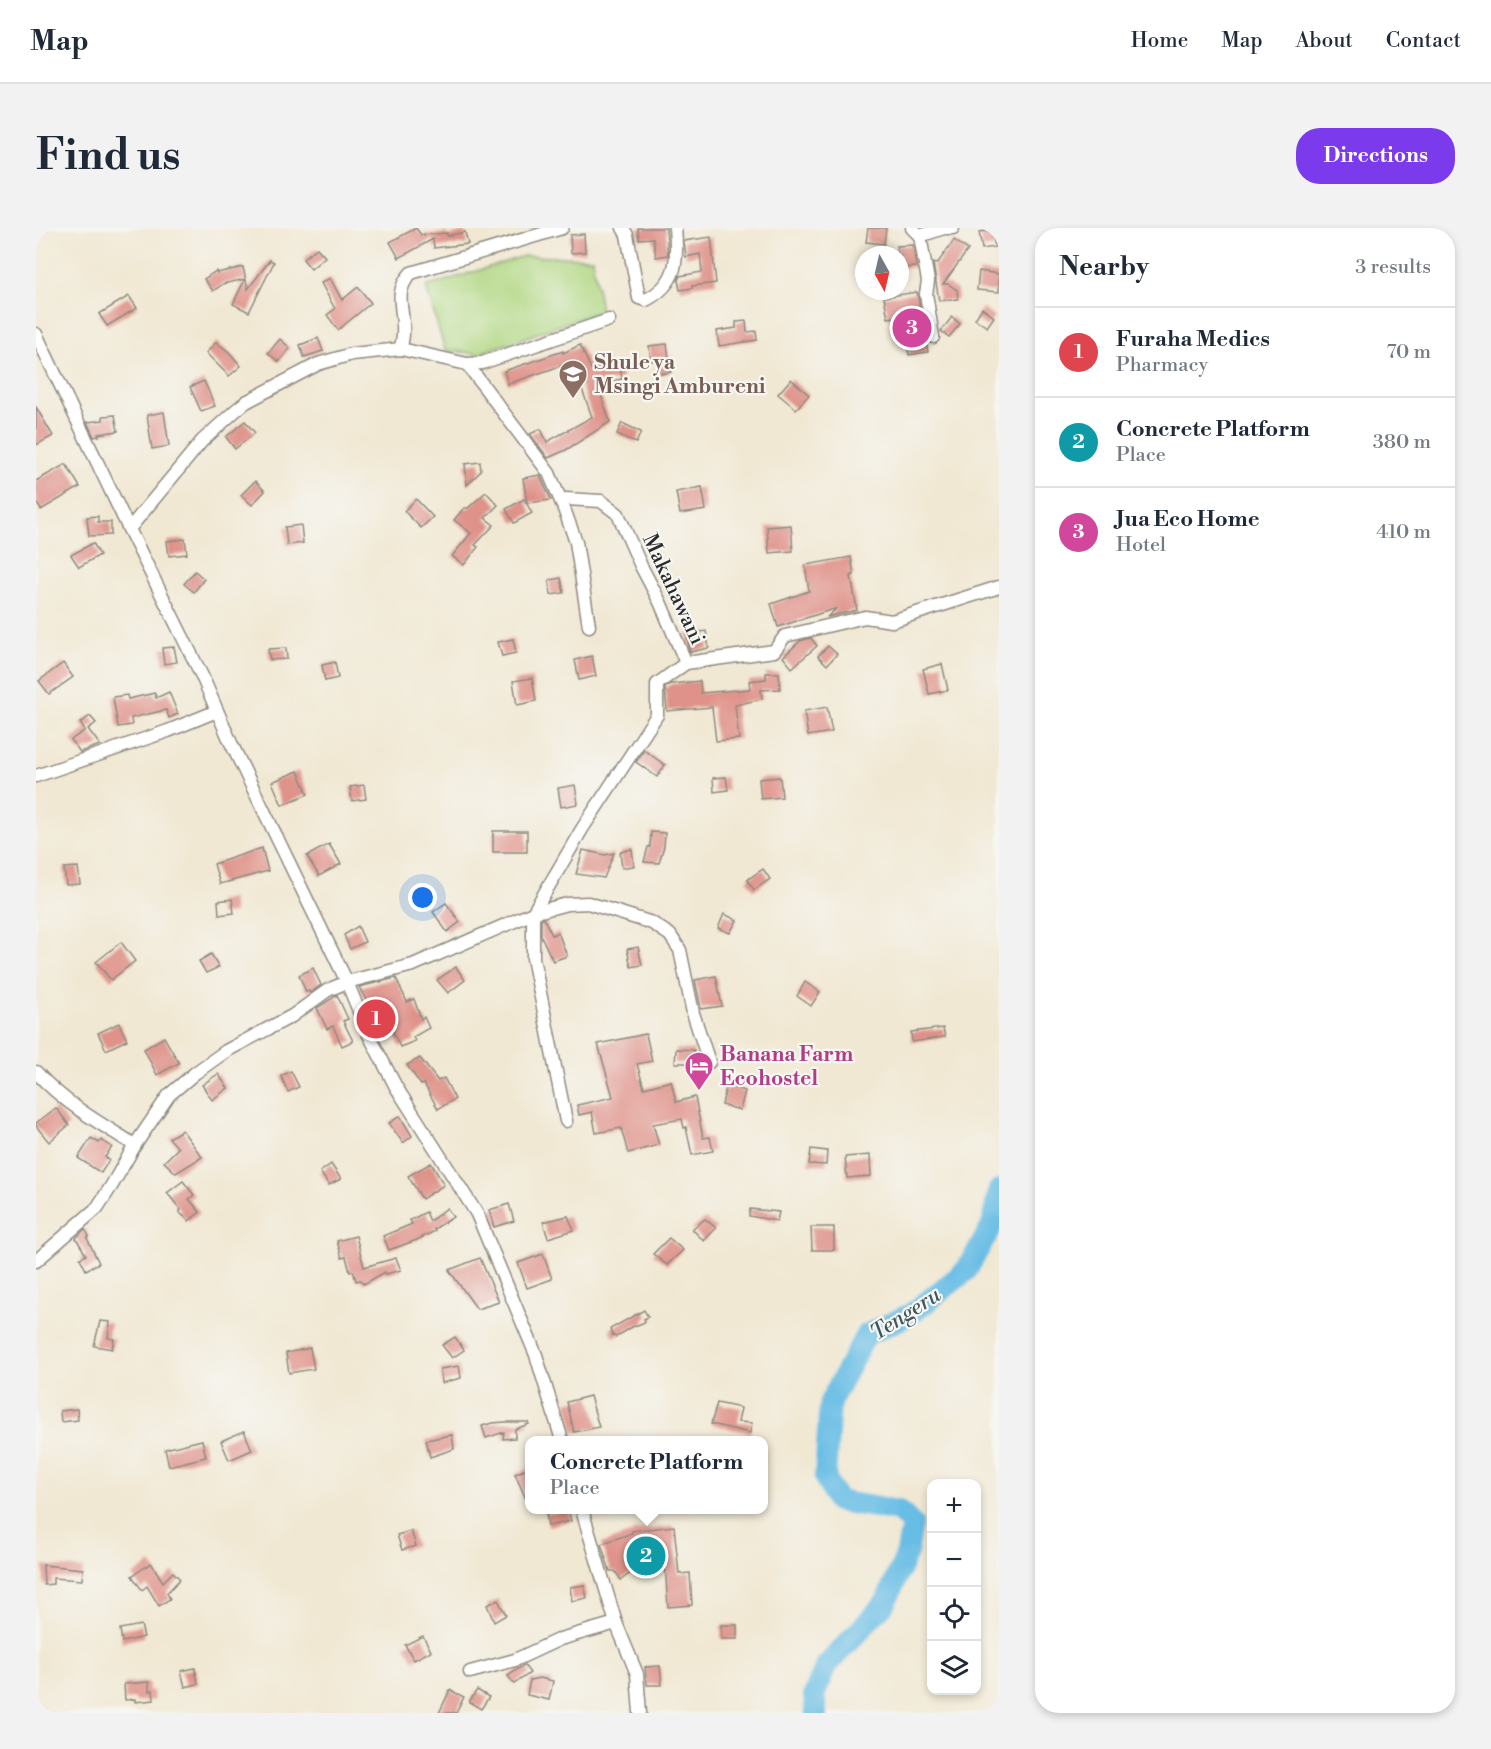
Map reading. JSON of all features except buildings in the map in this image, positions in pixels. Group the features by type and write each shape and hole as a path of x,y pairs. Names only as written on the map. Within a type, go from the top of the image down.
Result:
{"street":[{"path":"401,349 404,333 400,296 403,282 411,273 562,228"},
{"path":"623,228 627,235 639,298 646,300 657,295 665,287 674,270 677,251 675,228"},
{"path":"933,337 926,294 928,281 916,232 952,228"},
{"path":"129,529 202,441 246,402 318,364 352,354 401,349 467,364 493,361 609,320"},
{"path":"36,334 129,529 177,623 347,982 368,1033 396,1087 477,1214 536,1355 561,1436"},
{"path":"467,364 549,473 576,542 589,626"},
{"name":"Makahawani","path":"566,499 601,501 618,514 687,663 774,651 785,636 865,617 892,621 999,587"},
{"path":"566,1121 533,958 533,913 582,829 657,715 657,684 687,663"},
{"path":"36,776 168,731 217,711"},
{"path":"36,1261 96,1208 135,1144 160,1107 177,1087 226,1051 292,1016 328,990 347,982 421,962 533,913 567,904 588,903 652,923 670,935 680,950 693,1013 709,1062"},
{"path":"36,1072 73,1107 135,1144"},
{"path":"583,1514 616,1623 637,1674 640,1713"},
{"path":"470,1672 515,1660 560,1639 616,1623"}],"green space":[{"path":"524,256 592,258 601,311 478,354 445,350 426,287"}],"waterway":[{"name":"Tengeru","path":"816,1713 814,1695 826,1666 886,1602 907,1553 912,1524 899,1511 837,1501 825,1477 830,1402 866,1335 911,1314 966,1271 992,1226 999,1190"}],"place":[{"name":"Jua Eco Home","path":"912,328"},
{"name":"Shule ya Msingi Ambureni","path":"573,400"},
{"name":"Furaha Medics","path":"376,1019"},
{"name":"Banana Farm Ecohostel","path":"699,1092"},
{"name":"Concrete Platform","path":"646,1556"}]}
